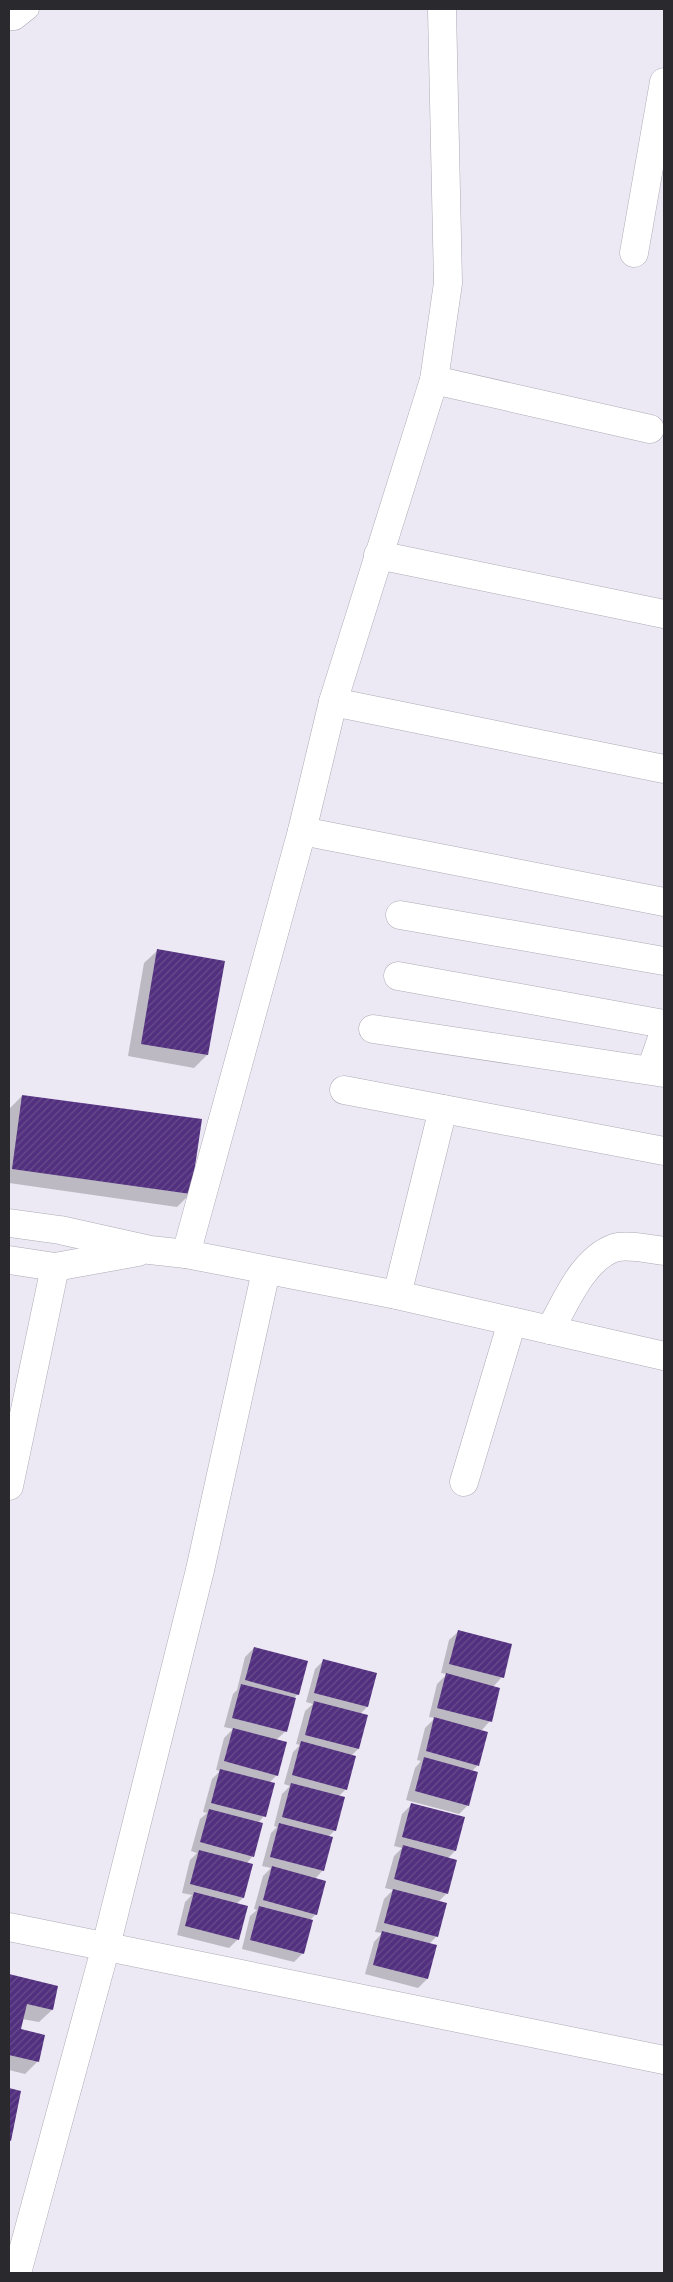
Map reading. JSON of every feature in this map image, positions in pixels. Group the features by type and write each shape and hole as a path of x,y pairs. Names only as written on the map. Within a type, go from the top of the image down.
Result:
{"street":[{"path":"186,1254 302,831 333,702 434,380 448,283 442,9"},
{"path":"634,253 664,82"},
{"path":"434,380 650,429"},
{"path":"378,556 664,614"},
{"path":"333,702 664,769"},
{"path":"302,831 664,902"},
{"path":"400,915 664,961"},
{"path":"398,976 664,1024"},
{"path":"373,1030 658,1071 664,1032"},
{"path":"344,1090 664,1151"},
{"path":"397,1294 443,1109"},
{"path":"9,1223 60,1230 150,1250 186,1254 397,1294 664,1356"},
{"path":"550,1330 582,1275 598,1257 615,1247 664,1251"},
{"path":"9,1260 55,1267 150,1250"},
{"path":"9,1486 55,1267"},
{"path":"17,2273 106,1946 200,1570 266,1270"},
{"path":"464,1482 512,1322"},
{"path":"9,1927 664,2060"}],"lane":[{"path":"9,20 15,20 29,9"}],"building":[{"path":"157,949 225,961 208,1055 141,1044"},
{"path":"22,1095 202,1119 191,1194 12,1169"},
{"path":"458,1630 512,1644 504,1678 449,1664"},
{"path":"254,1647 308,1661 299,1695 245,1680"},
{"path":"323,1659 377,1673 368,1707 314,1693"},
{"path":"446,1673 500,1688 492,1722 437,1708"},
{"path":"241,1684 296,1698 287,1732 232,1718"},
{"path":"314,1701 368,1715 359,1749 305,1735"},
{"path":"434,1717 488,1732 479,1766 426,1751"},
{"path":"233,1728 287,1742 278,1776 224,1761"},
{"path":"301,1741 356,1756 347,1790 292,1775"},
{"path":"424,1757 478,1772 469,1806 415,1791"},
{"path":"220,1769 275,1783 266,1817 211,1803"},
{"path":"291,1783 345,1797 336,1831 282,1817"},
{"path":"411,1803 465,1817 456,1851 402,1837"},
{"path":"209,1809 263,1823 254,1857 200,1842"},
{"path":"279,1823 333,1837 324,1871 270,1857"},
{"path":"403,1845 457,1860 448,1894 394,1879"},
{"path":"199,1850 253,1864 244,1898 190,1884"},
{"path":"272,1866 326,1881 317,1915 263,1900"},
{"path":"393,1889 447,1903 438,1937 384,1923"},
{"path":"194,1892 248,1906 239,1940 185,1926"},
{"path":"259,1906 313,1920 304,1954 250,1940"},
{"path":"382,1931 437,1945 428,1979 373,1965"},
{"path":"9,1974 58,1986 53,2010 27,2004 21,2029 45,2035 39,2062 9,2055"},
{"path":"9,2088 21,2091 11,2141 9,2140"}]}
